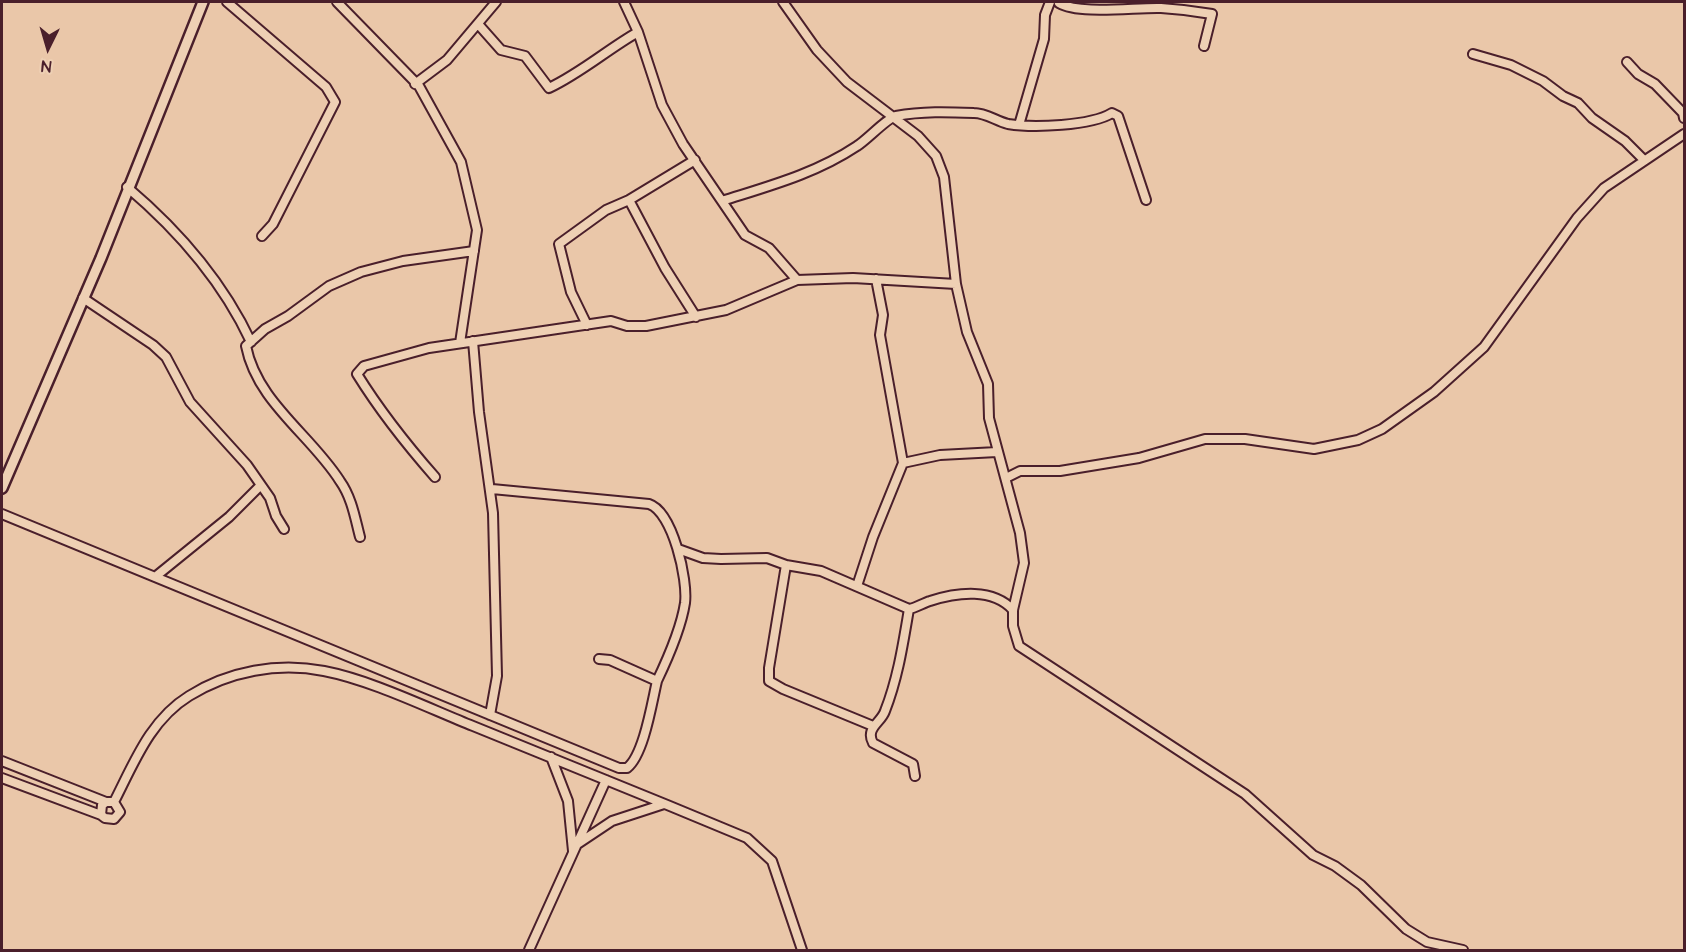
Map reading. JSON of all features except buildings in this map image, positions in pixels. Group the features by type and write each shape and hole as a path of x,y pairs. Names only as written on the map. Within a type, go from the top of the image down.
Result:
{"street":[{"path":"2,488 29,429 203,2"},
{"path":"227,2 326,87 334,102 273,225 262,236"},
{"path":"337,2 419,86 461,162 477,230 460,343"},
{"path":"415,84 447,60 496,2"},
{"path":"624,2 638,32 662,105 683,144 745,236 769,248 797,280"},
{"path":"783,2 817,50 848,82 918,136 936,156 944,177 956,284 967,332 988,384 989,418 1020,533 1024,563 1013,610 1013,626 1019,646 1245,794 1313,855 1335,866 1361,885 1406,929 1427,942 1463,951"},
{"path":"1019,125 1044,39 1045,15 1050,2"},
{"path":"1059,2 1065,6 1102,9 1158,8 1212,15 1204,46"},
{"path":"477,24 501,50 525,56 549,88 564,82 606,50 638,32"},
{"path":"1473,54 1511,65 1543,81 1563,96 1578,103 1592,118 1624,141 1644,160"},
{"path":"1627,62 1638,74 1664,93 1683,113 1684,118"},
{"path":"722,201 799,177 823,166 870,138 893,117 929,112 975,113 998,122 1019,125 1081,121 1112,113 1118,116 1146,200"},
{"path":"1006,478 1020,471 1060,471 1139,458 1205,439 1245,439 1314,449 1358,440 1382,429 1434,392 1484,347 1591,200 1604,188 1684,134"},
{"path":"587,325 571,292 559,244 598,215 629,200 695,160"},
{"path":"128,187 163,217 218,281 251,342"},
{"path":"629,200 665,268 696,317"},
{"path":"360,537 351,499 340,481 274,403 256,374 246,346 265,328 288,316 330,286 361,272 403,261 474,251"},
{"path":"435,477 400,437 357,374 364,366 473,341 610,321 627,326 646,326 696,317 736,306 797,280 876,279 956,284"},
{"path":"857,586 873,537 903,463 880,335 883,315 876,279"},
{"path":"83,298 153,345 166,357 190,402 247,465 270,498 284,530"},
{"path":"473,341 482,440 492,489 497,676 490,715"},
{"path":"903,463 940,455 997,452"},
{"path":"155,577 229,517 260,486"},
{"path":"2,514 619,768 627,768 634,760 648,720 657,681 685,602 678,549 660,511 649,504 492,489"},
{"path":"678,549 703,558 767,558 786,565 821,571 909,609 948,596 985,595 1003,600 1013,610"},
{"path":"786,565 769,668 769,681 873,726"},
{"path":"909,609 891,698 883,716 873,726 871,738 873,743 913,764 915,776"},
{"path":"599,659 610,660 657,681"},
{"path":"102,814 102,805 110,802 150,732 165,715 188,696 217,681 239,673 262,669 292,669 333,674 433,710 747,838 772,861 802,951"},
{"path":"550,757 568,801 575,848"},
{"path":"2,760 110,802 119,807 118,816 109,820 102,814 2,778"},
{"path":"28,787 34,773"},
{"path":"529,951 606,780"},
{"path":"575,848 612,821 664,804"}]}
